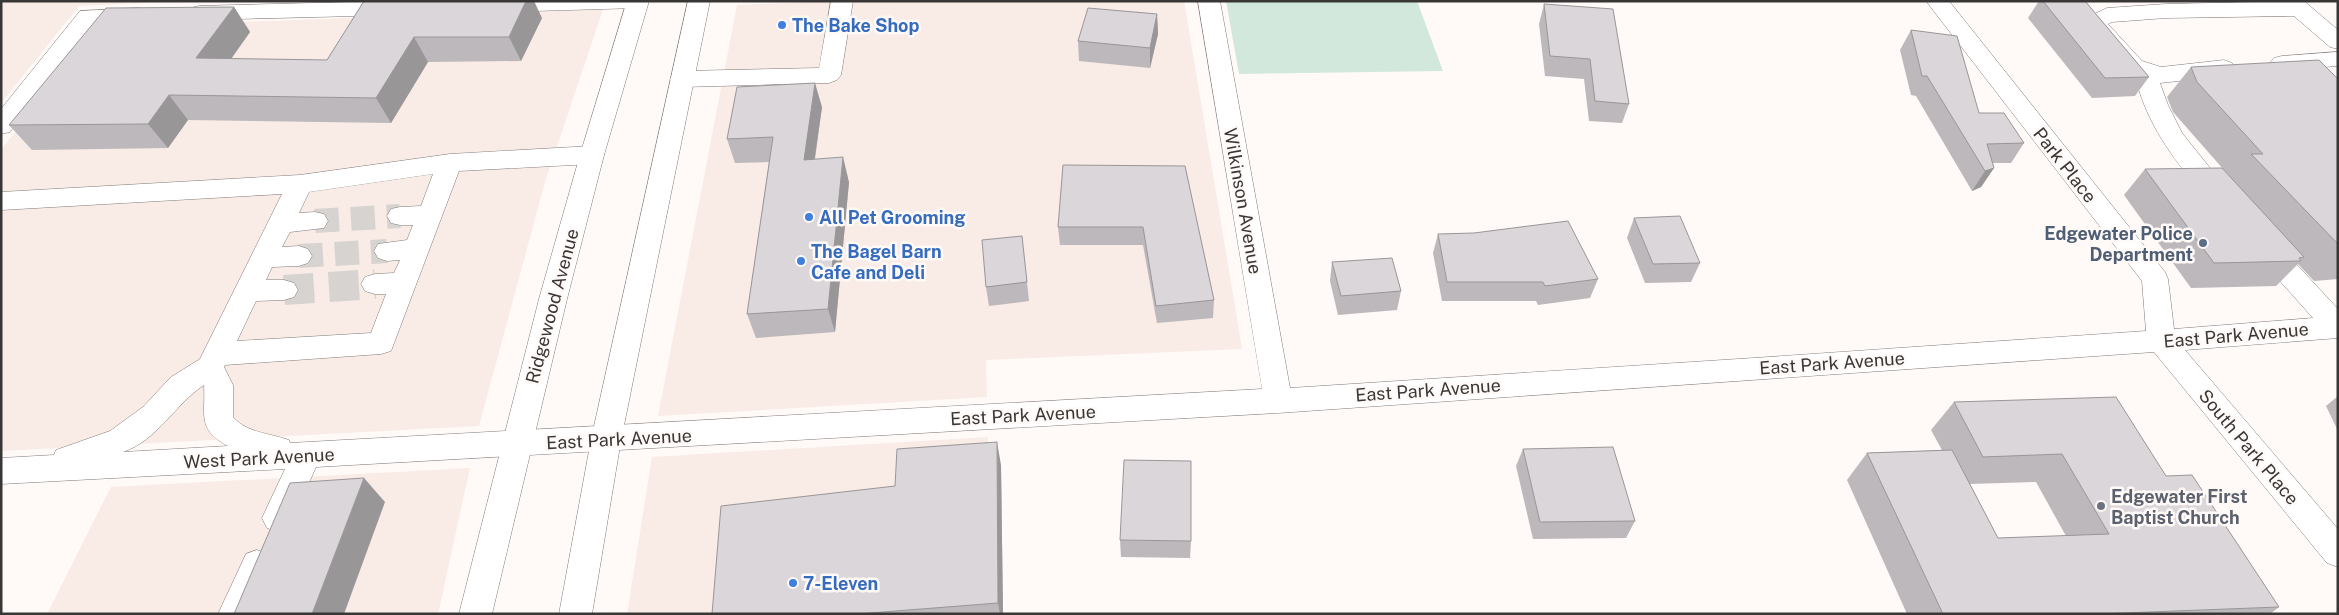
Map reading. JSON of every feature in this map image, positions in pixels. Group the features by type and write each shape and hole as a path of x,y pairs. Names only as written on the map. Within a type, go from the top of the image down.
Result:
{"street":[{"path":"481,5 638,1"},
{"name":"Ridgewood Avenue","path":"475,614 592,155 638,1"},
{"path":"575,614 606,440 699,1"},
{"path":"682,79 829,75 842,1"},
{"name":"Wilkinson Avenue","path":"1209,1 1278,400"},
{"name":"Park Place","path":"1938,1 2155,279 2161,341"},
{"path":"2338,42 2294,5 2107,15 2094,23 2134,66 2160,75 2256,65 2338,60"},
{"path":"1,126 88,16 412,7"},
{"path":"2146,70 2152,100 2167,128 2191,163 2338,327"},
{"path":"1,201 300,184 450,163 592,155"},
{"path":"213,360 381,343 450,163"},
{"path":"40,469 121,440 153,416 181,385 213,360 300,184"},
{"path":"400,216 430,215"},
{"path":"280,223 315,221"},
{"path":"387,251 417,249"},
{"path":"263,258 299,256"},
{"path":"375,284 404,283"},
{"path":"247,292 284,290"},
{"name":"East Park Avenue","path":"517,445 1278,400 2161,341 2338,327"},
{"name":"South Park Place","path":"2161,341 2338,553"},
{"path":"213,360 221,385 216,412 223,427 245,442 306,456 234,614"},
{"name":"West Park Avenue","path":"1,471 517,445"}],"shaded area":[{"path":"1,1 191,1 79,6 1,103"},
{"path":"834,1 1184,1 1242,349 986,360 987,397 658,416 737,5"},
{"path":"603,9 545,182 479,426 1,451 1,150 97,27"},
{"path":"988,437 995,614 627,614 652,457"},
{"path":"470,468 438,614 47,614 111,487"}],"green space":[{"path":"1226,1 1417,1 1443,71 1239,74"}],"building":[{"path":"364,1 526,1 509,37 414,37 376,98 169,95 148,124 9,125 106,8 234,7 196,58 327,60"},
{"path":"2043,1 2085,1 2149,77 2105,78"},
{"path":"1544,4 1613,9 1629,104 1595,101 1590,59 1550,56"},
{"path":"1088,8 1157,14 1150,48 1078,41"},
{"path":"1911,30 1957,36 1979,113 2004,113 2024,143 1987,144 1994,168 1985,171 1927,76 1922,76"},
{"path":"2319,60 2338,79 2338,244 2251,154 2263,154 2197,82 2191,67"},
{"path":"815,83 804,160 843,157 828,309 747,314 773,137 727,139 737,87"},
{"path":"1063,165 1185,166 1214,300 1156,306 1143,227 1058,227"},
{"path":"2222,168 2304,257 2299,258 2301,261 2214,263 2145,169"},
{"path":"1680,216 1700,263 1653,264 1634,218"},
{"path":"1568,221 1598,279 1545,286 1543,282 1447,282 1438,234 1474,233"},
{"path":"1022,236 1027,282 986,287 982,240"},
{"path":"1392,258 1401,291 1341,296 1332,262"},
{"path":"2116,397 2166,476 2192,475 2279,607 2097,614 1943,614 1867,453 1952,450 1998,538 2109,534 2062,454 1983,457 1954,402"},
{"path":"997,442 998,603 857,614 712,614 721,506 895,486 897,449"},
{"path":"1613,447 1635,521 1540,522 1523,449"},
{"path":"1124,460 1191,461 1191,541 1120,540"},
{"path":"364,478 312,614 234,614 290,483"}],"tunnel":[{"path":"315,221 400,216"},
{"path":"299,256 387,251"},
{"path":"284,290 375,284"}],"place":[{"name":"The Bake Shop","path":"782,25"},
{"name":"All Pet Grooming","path":"809,217"},
{"name":"Edgewater Police Department","path":"2203,243"},
{"name":"The Bagel Barn Cafe and Deli","path":"801,261"},
{"name":"Edgewater First Baptist Church","path":"2101,506"},
{"name":"7-Eleven","path":"793,583"}]}
